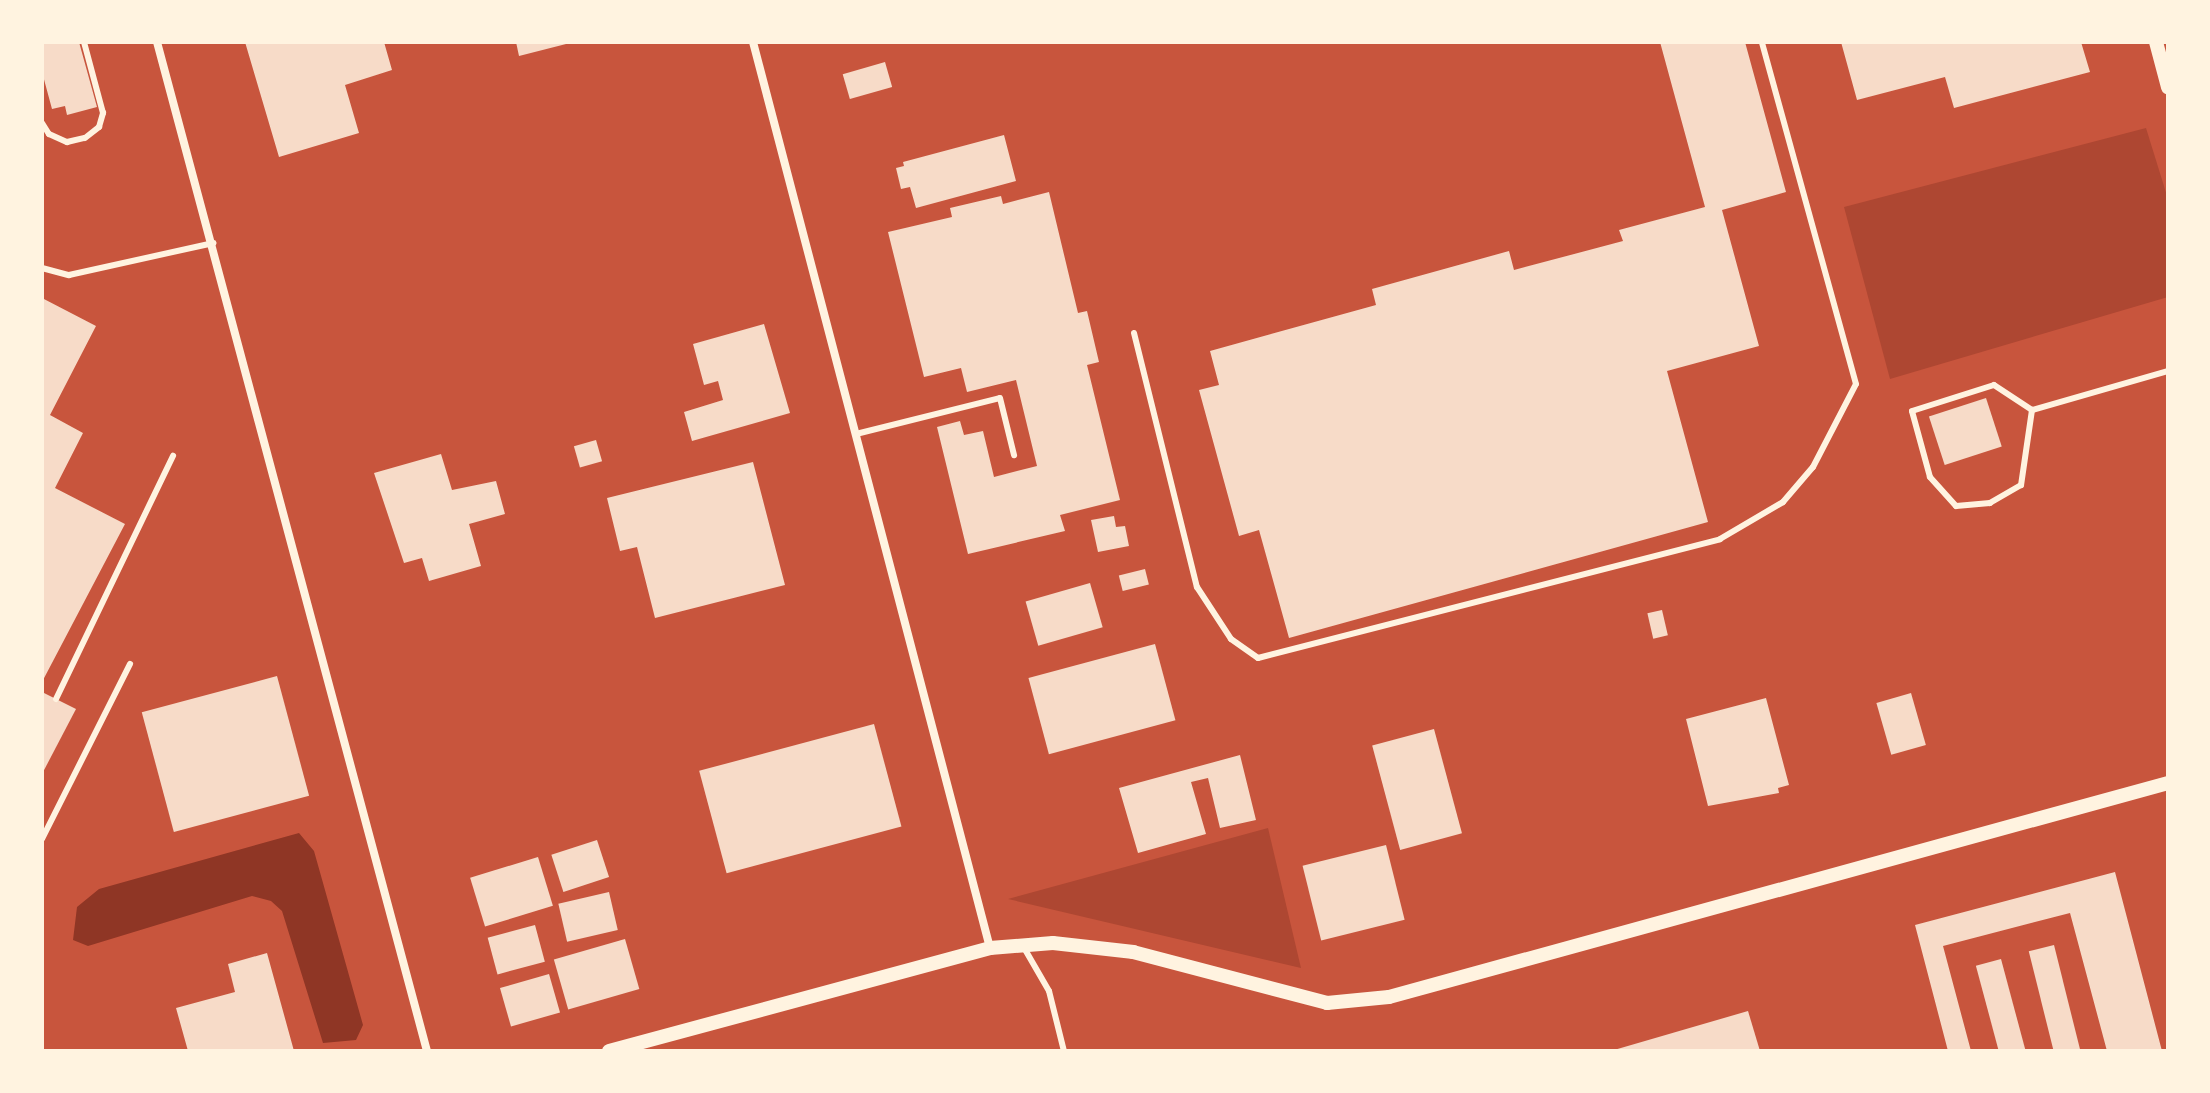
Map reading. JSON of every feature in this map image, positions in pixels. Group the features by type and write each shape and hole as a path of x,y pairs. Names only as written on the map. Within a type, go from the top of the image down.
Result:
{"street":[{"path":"157,42 427,1051"},
{"path":"753,42 990,948"},
{"path":"2156,42 2168,87"},
{"path":"609,1051 990,948 1053,943 1133,952 1327,1003 1389,997 2168,783"}],"lane":[{"path":"42,123 49,134 67,142 85,138 99,127 103,113 84,42"},
{"path":"1134,333 1197,587 1231,639 1258,658 1720,539 1783,502 1813,467 1856,384 1762,42"},
{"path":"42,268 69,275 213,243"},
{"path":"2032,410 2021,485 1990,503 1956,506 1930,477 1912,411 1994,385 2032,410 2168,371"},
{"path":"856,434 1000,398 1014,455"},
{"path":"56,699 173,456"},
{"path":"42,839 130,664"},
{"path":"1023,946 1049,991 1064,1051"}],"shaded area":[{"path":"2146,128 2168,199 2168,297 1890,379 1844,207"},
{"path":"1268,828 1301,968 1008,899"},
{"path":"299,833 314,851 363,1025 356,1040 323,1043 282,911 271,901 252,896 88,946 73,940 77,907 99,889"}],"building":[{"path":"42,42 79,42 97,107 67,115 65,106 52,109 42,72"},
{"path":"245,42 384,42 392,70 345,85 359,133 279,157"},
{"path":"516,42 570,42 570,43 519,56"},
{"path":"1660,42 1745,42 1786,192 1722,210 1759,346 1667,371 1708,522 1289,638 1259,530 1239,536 1199,390 1219,385 1210,351 1376,305 1372,289 1509,251 1514,270 1623,241 1619,230 1705,207"},
{"path":"1841,42 2081,42 2090,72 1954,108 1945,77 1857,100"},
{"path":"885,62 892,87 850,99 843,74"},
{"path":"1004,135 1016,181 916,208 910,187 901,189 896,168 904,166 903,162"},
{"path":"1049,192 1078,313 1087,311 1099,362 1087,365 1120,500 1060,515 1065,531 968,554 937,427 960,421 964,435 983,431 994,477 1037,466 1016,380 967,392 961,368 924,377 888,232 952,217 950,208 1001,196 1003,204"},
{"path":"42,298 96,326 50,415 83,433 55,488 125,524 42,682"},
{"path":"764,324 790,413 692,441 684,412 723,400 718,381 704,385 693,344"},
{"path":"1986,398 2002,447 1945,465 1929,417"},
{"path":"596,440 602,461 580,467 574,446"},
{"path":"441,454 452,490 496,481 505,514 469,524 481,566 429,581 422,558 404,563 374,473"},
{"path":"753,462 785,585 655,618 637,547 620,551 607,498"},
{"path":"1114,516 1116,527 1125,526 1129,546 1098,552 1091,520"},
{"path":"1145,569 1149,585 1123,591 1119,576"},
{"path":"1090,583 1103,627 1038,646 1026,601"},
{"path":"1662,610 1668,635 1653,639 1647,613"},
{"path":"1155,644 1175,720 1049,754 1028,678"},
{"path":"277,676 309,796 174,832 142,712"},
{"path":"42,692 76,709 42,774"},
{"path":"1911,693 1926,745 1891,755 1876,703"},
{"path":"1766,698 1789,785 1778,788 1779,793 1708,806 1686,719"},
{"path":"874,724 901,826 727,873 699,771"},
{"path":"1434,729 1462,833 1400,850 1372,746"},
{"path":"1240,755 1256,820 1220,828 1208,778 1191,782 1206,834 1138,853 1119,788"},
{"path":"597,840 609,877 563,892 551,855"},
{"path":"1386,845 1405,920 1321,941 1303,866"},
{"path":"538,857 553,906 485,927 470,878"},
{"path":"2115,872 2162,1051 2107,1051 2070,913 1943,946 1971,1051 1948,1051 1915,925"},
{"path":"609,892 618,930 567,942 558,904"},
{"path":"535,925 545,962 498,974 488,938"},
{"path":"625,939 639,989 568,1009 554,959"},
{"path":"2054,945 2080,1051 2054,1051 2029,951"},
{"path":"267,953 294,1051 188,1051 176,1008 235,992 228,964"},
{"path":"2001,959 2026,1051 1999,1051 1976,966"},
{"path":"549,974 560,1012 511,1027 500,988"},
{"path":"1748,1011 1760,1051 1614,1050"}]}
